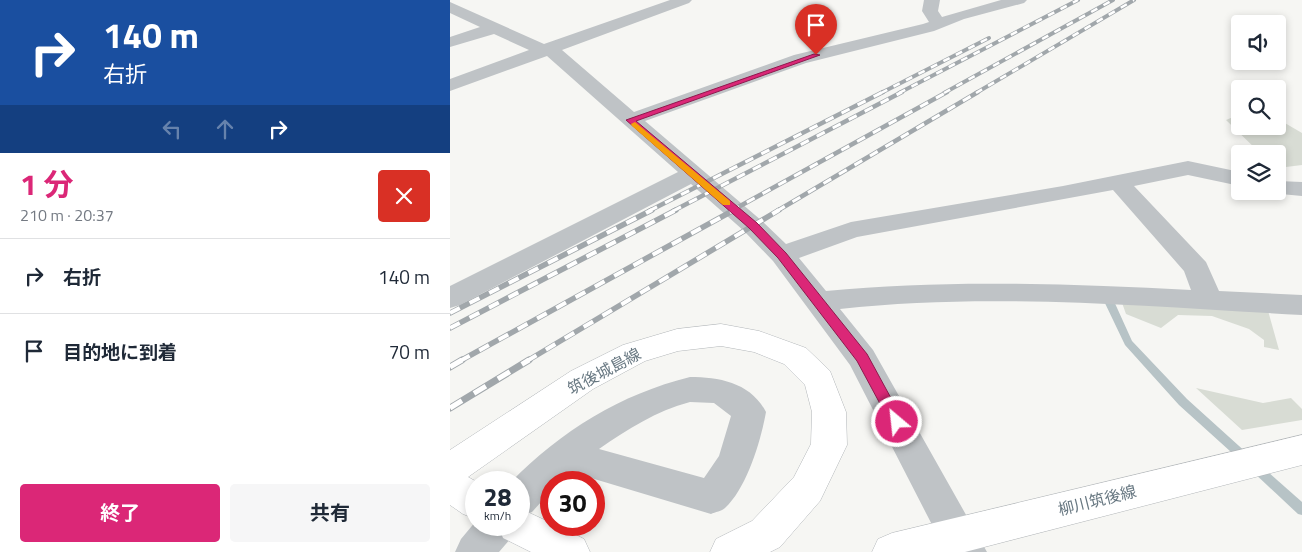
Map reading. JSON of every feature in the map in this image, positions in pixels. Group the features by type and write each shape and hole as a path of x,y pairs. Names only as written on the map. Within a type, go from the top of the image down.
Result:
{"main road":[{"name":"筑後城島線","path":"450,469 582,380 634,353 677,340 720,335 759,342 795,356 819,380 829,412 829,444 807,489 766,534 730,552"},
{"name":"柳川筑後線","path":"892,552 962,544 1302,450"},
{"path":"450,485 465,495"},
{"path":"530,532 570,552"}],"street":[{"path":"450,86 546,49 684,0"},
{"path":"932,0 930,11 939,24"},
{"path":"630,120 800,60 928,28 988,7 1019,0"},
{"path":"450,7 546,49 694,174 753,226 782,255 862,358 962,544"},
{"path":"450,42 495,28"},
{"path":"782,255 851,230 1188,168 1231,177"},
{"path":"450,298 694,174"},
{"path":"1118,182 1196,268 1209,300"},
{"path":"1286,188 1302,189"},
{"path":"819,302 884,294 969,292 1084,294 1302,306"},
{"path":"530,486 579,444 632,410 665,396 689,389 714,390 732,397 749,412 740,451 723,483 710,497 566,456"},
{"path":"475,552 488,536"}],"shaded area":[{"path":"1231,118 1231,125 1226,120"},
{"path":"1286,124 1302,133 1302,165 1286,167 1286,145 1252,145 1241,135 1286,135"},
{"path":"1121,300 1267,307 1279,350 1264,347 1264,340 1249,329 1212,316 1178,315 1161,328 1126,314"},
{"path":"1196,388 1263,403 1291,398 1302,409 1302,420 1242,430"}],"waterway":[{"path":"1108,299 1128,343 1183,402 1245,458"},
{"path":"1256,468 1302,510"}],"railway":[{"path":"899,93 1078,0"},
{"path":"944,93 1113,0"},
{"path":"976,93 1134,0"},
{"path":"881,93 989,38"},
{"path":"649,211 883,92"},
{"path":"673,211 902,92"},
{"path":"731,211 947,92"},
{"path":"777,211 978,92"},
{"path":"450,313 652,210"},
{"path":"450,328 676,210"},
{"path":"460,361 734,210"},
{"path":"527,361 779,210"},
{"path":"450,367 462,360"},
{"path":"450,408 529,360"}],"slow traffic":[{"path":"635,124 727,203"}],"route":[{"path":"816,55 630,120 753,226 782,255 862,358 897,422"}]}
